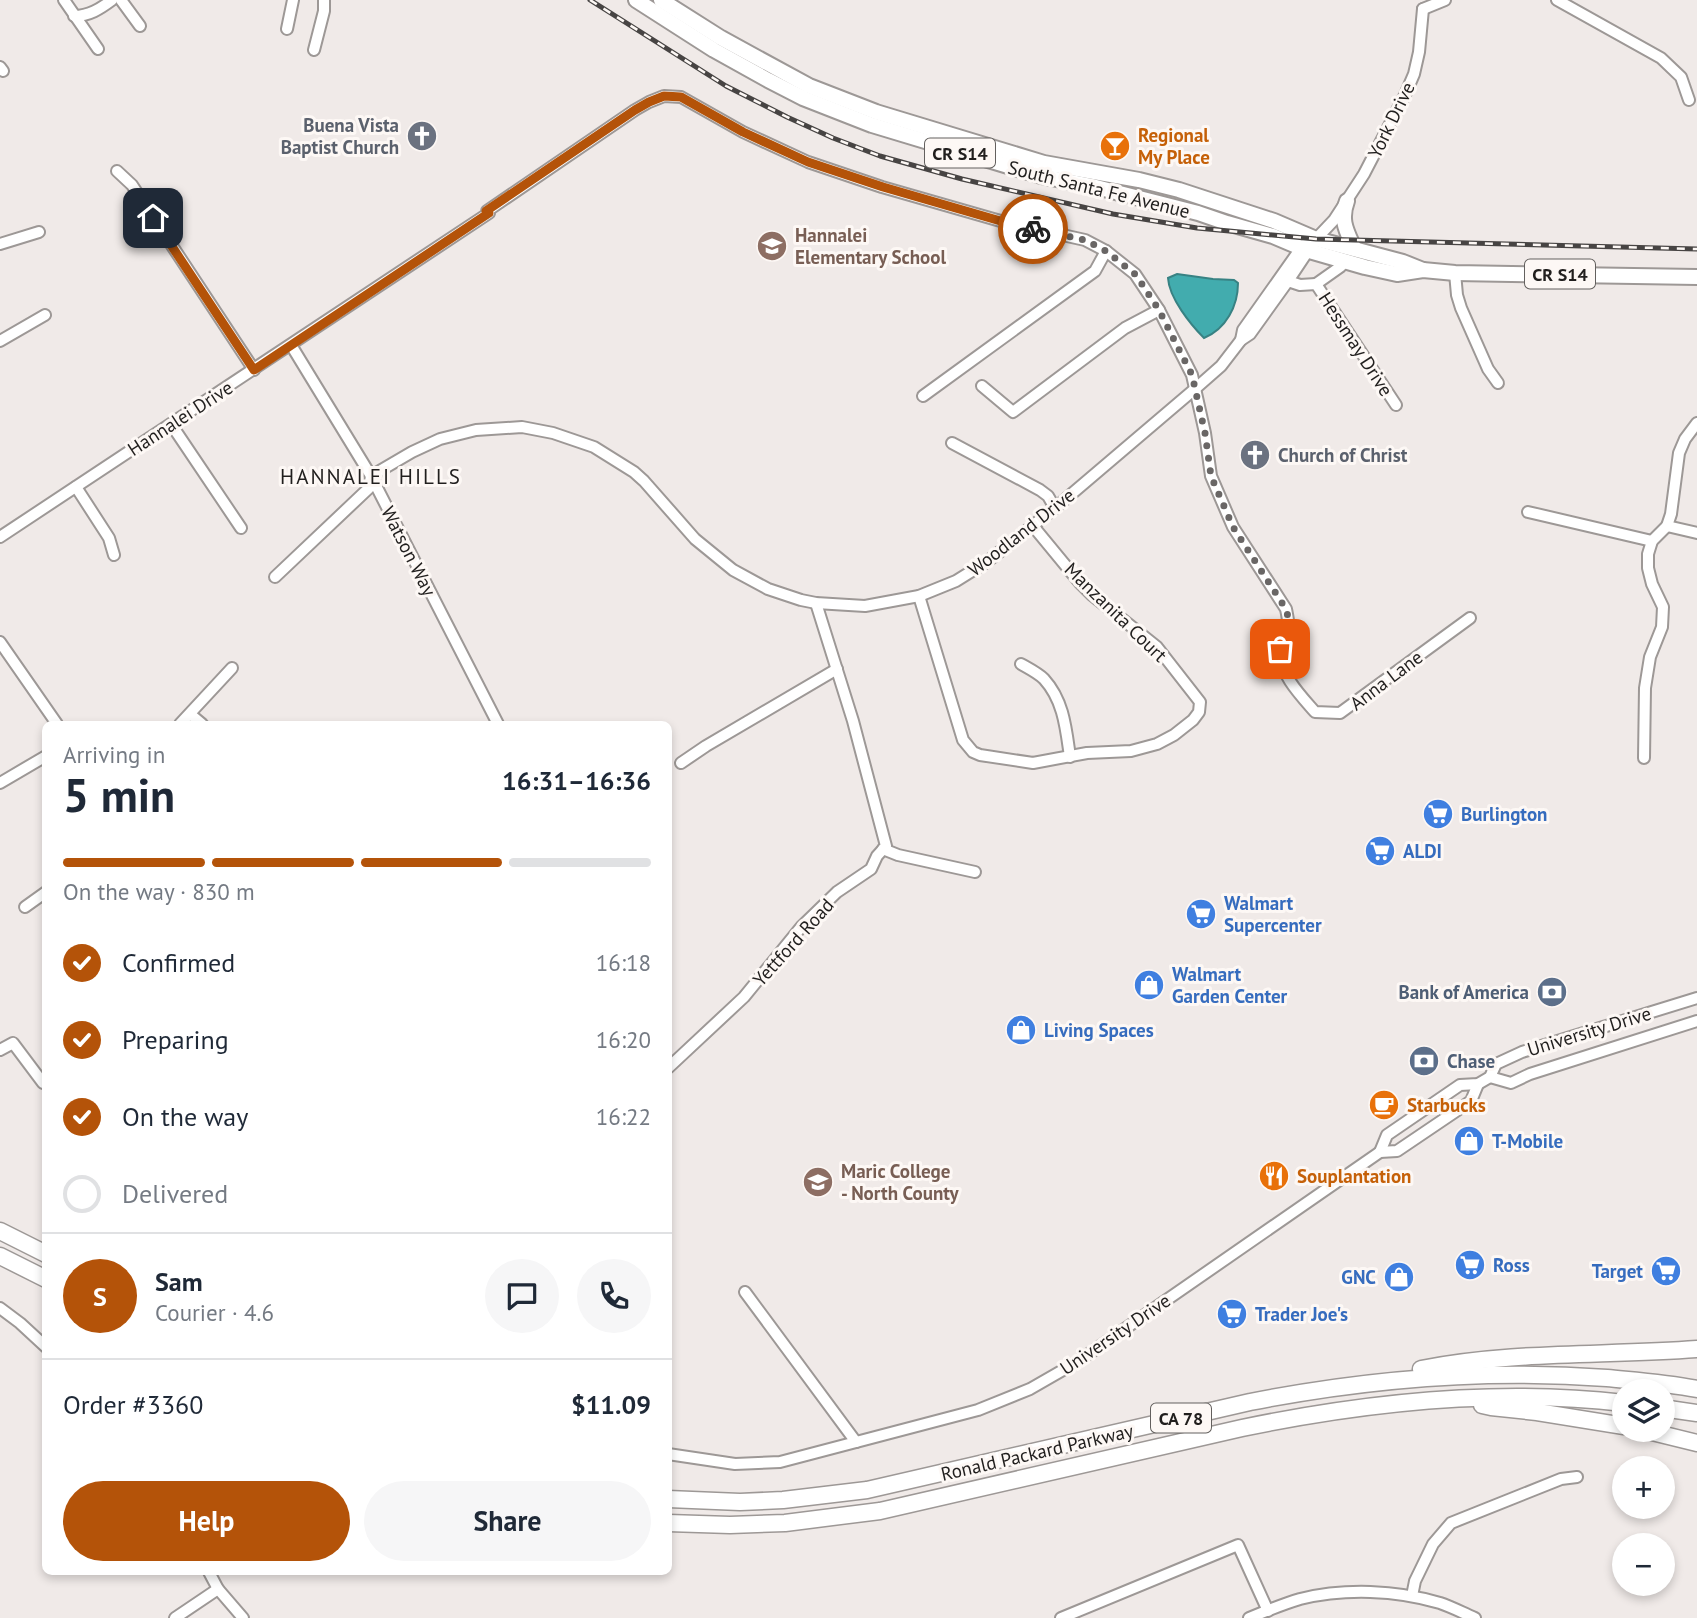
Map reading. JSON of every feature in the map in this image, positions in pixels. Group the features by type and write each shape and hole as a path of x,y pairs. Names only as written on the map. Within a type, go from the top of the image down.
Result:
{"highway":[{"path":"0,1231 42,1252"},
{"path":"0,1256 42,1277"},
{"path":"1323,1389 1443,1365 1535,1356 1697,1349"},
{"name":"Ronald Packard Parkway","path":"672,1499 740,1502 867,1490 1250,1402 1323,1389 1409,1379 1520,1374 1593,1377 1697,1389"},
{"name":"Ronald Packard Parkway","path":"672,1523 785,1523 880,1511 1296,1416 1371,1405 1460,1398 1519,1397 1612,1402"},
{"path":"1460,1398 1491,1407 1612,1424"},
{"path":"1675,1410 1697,1413"},
{"path":"1675,1438 1697,1443"}],"main road":[{"name":"South Santa Fe Avenue","path":"636,0 714,50 803,99 832,111 1041,176 1125,195 1164,193 1201,203 1345,262 1397,274 1423,270 1455,273 1697,277"},
{"name":"South Santa Fe Avenue","path":"661,0 775,68 809,86 863,108 1044,163 1179,190 1274,221 1309,246 1354,248 1423,270"},
{"path":"1347,201 1343,216 1354,248"}],"street":[{"path":"64,0 98,49"},
{"path":"74,16 83,16 98,10 112,0"},
{"path":"121,0 140,26"},
{"path":"287,29 293,0"},
{"path":"314,50 324,11 324,0"},
{"path":"1413,0 1423,9 1445,0"},
{"path":"1565,2 1661,58 1677,72 1689,100"},
{"name":"York Drive","path":"1309,246 1334,220 1347,201 1405,95 1419,52 1423,9"},
{"name":"Hannalei Drive","path":"0,537 489,213 486,211 635,110 664,96 681,97 743,132 808,162 994,219 1085,240 1106,251 1135,274 1159,310 1196,388"},
{"path":"117,172 132,185 254,370"},
{"path":"0,244 39,232"},
{"name":"Woodland Drive","path":"275,577 369,488 370,476 440,439 476,430 522,427 553,433 594,447 634,472 695,539 733,570 768,589 816,603 865,606 919,596 956,581 988,561 1055,508 1221,366 1241,340 1250,334 1309,246"},
{"name":"Woodland Drive","path":"1241,340 1243,330 1309,246"},
{"path":"923,396 1095,271 1106,251"},
{"name":"Hessmay Drive","path":"1288,281 1300,285 1316,284 1345,262"},
{"path":"1455,273 1461,308 1488,369 1498,383"},
{"name":"Hessmay Drive","path":"1316,284 1396,405"},
{"path":"982,386 1013,412 1125,328 1159,310"},
{"path":"0,341 45,315"},
{"name":"Watson Way","path":"291,345 370,476 496,721"},
{"name":"Anna Lane","path":"1196,388 1211,476 1233,527 1286,609 1289,621 1280,649 1281,662 1293,686 1315,712 1340,713 1470,618"},
{"path":"172,424 241,528"},
{"path":"1644,758 1646,688 1650,657 1662,627 1663,607 1651,584 1648,554 1652,541 1667,526 1679,453 1685,439 1697,424"},
{"path":"951,443 1040,490 1048,496 1055,508"},
{"path":"76,487 109,538 114,555"},
{"path":"1528,512 1652,541"},
{"name":"Manzanita Court","path":"919,596 963,740 973,752 1033,763 1087,753 1131,751 1157,744 1174,735 1193,720 1199,712 1200,702 1157,647 1092,595 1033,526"},
{"path":"1667,526 1697,533"},
{"path":"816,603 880,822 886,846 883,849 898,855 975,872"},
{"path":"0,642 55,721"},
{"path":"1021,664 1042,677 1057,698 1063,713 1070,757"},
{"path":"183,721 232,668"},
{"path":"681,763 837,669"},
{"path":"190,714 198,721"},
{"path":"0,783 42,758"},
{"name":"Yettford Road","path":"672,1064 744,998 802,926 837,892 871,869 883,849"},
{"path":"25,907 42,895"},
{"name":"University Drive","path":"1380,1152 1387,1135 1460,1085 1478,1084 1490,1077 1496,1064 1522,1052 1697,998"},
{"name":"University Drive","path":"1490,1077 1511,1083 1530,1074 1697,1021"},
{"path":"0,1050 13,1043 42,1082"},
{"name":"University Drive","path":"672,1455 734,1464 780,1462 978,1410 1030,1389 1077,1362 1380,1152 1397,1150 1471,1101 1478,1084"},
{"path":"745,1292 856,1442"},
{"path":"0,1308 42,1343"},
{"path":"1412,1596 1415,1581 1433,1544 1451,1523 1560,1479 1577,1477"},
{"path":"1061,1618 1238,1545 1268,1611"},
{"path":"211,1575 218,1589 243,1618"},
{"path":"175,1618 218,1589"},
{"path":"1249,1618 1301,1599 1336,1593 1371,1592 1412,1596 1442,1604 1475,1618"}],"water":[{"path":"1177,274 1234,280 1238,283 1236,300 1229,316 1219,329 1204,338 1187,319 1172,294 1168,278"}],"railway":[{"path":"590,0 726,86 833,138 880,156 962,179 1113,214 1197,228 1316,239 1697,249"}],"way so far":[{"path":"1033,229 1085,240 1106,251 1135,274 1159,310 1192,375 1211,476 1233,527 1286,609 1288,629 1280,649"}],"place":[{"name":"Buena Vista Baptist Church","path":"422,136"},
{"name":"Regional My Place","path":"1115,146"},
{"name":"Hannalei Elementary School","path":"772,246"},
{"name":"Church of Christ","path":"1255,455"},
{"name":"Burlington","path":"1438,814"},
{"name":"ALDI","path":"1380,851"},
{"name":"Walmart Supercenter","path":"1201,914"},
{"name":"Walmart Garden Center","path":"1149,985"},
{"name":"Bank of America","path":"1552,992"},
{"name":"Living Spaces","path":"1021,1030"},
{"name":"Chase","path":"1424,1061"},
{"name":"Starbucks","path":"1384,1105"},
{"name":"T-Mobile","path":"1469,1141"},
{"name":"Souplantation","path":"1274,1176"},
{"name":"Maric College - North County","path":"818,1182"},
{"name":"Ross","path":"1470,1265"},
{"name":"Target","path":"1666,1271"},
{"name":"GNC","path":"1399,1277"},
{"name":"Trader Joe's","path":"1232,1314"}],"district":[{"name":"HANNALEI HILLS","path":"371,476"}],"route":[{"path":"153,218 254,370 489,213 486,211 635,110 664,96 681,97 743,132 808,162 883,187 1033,229"}]}
